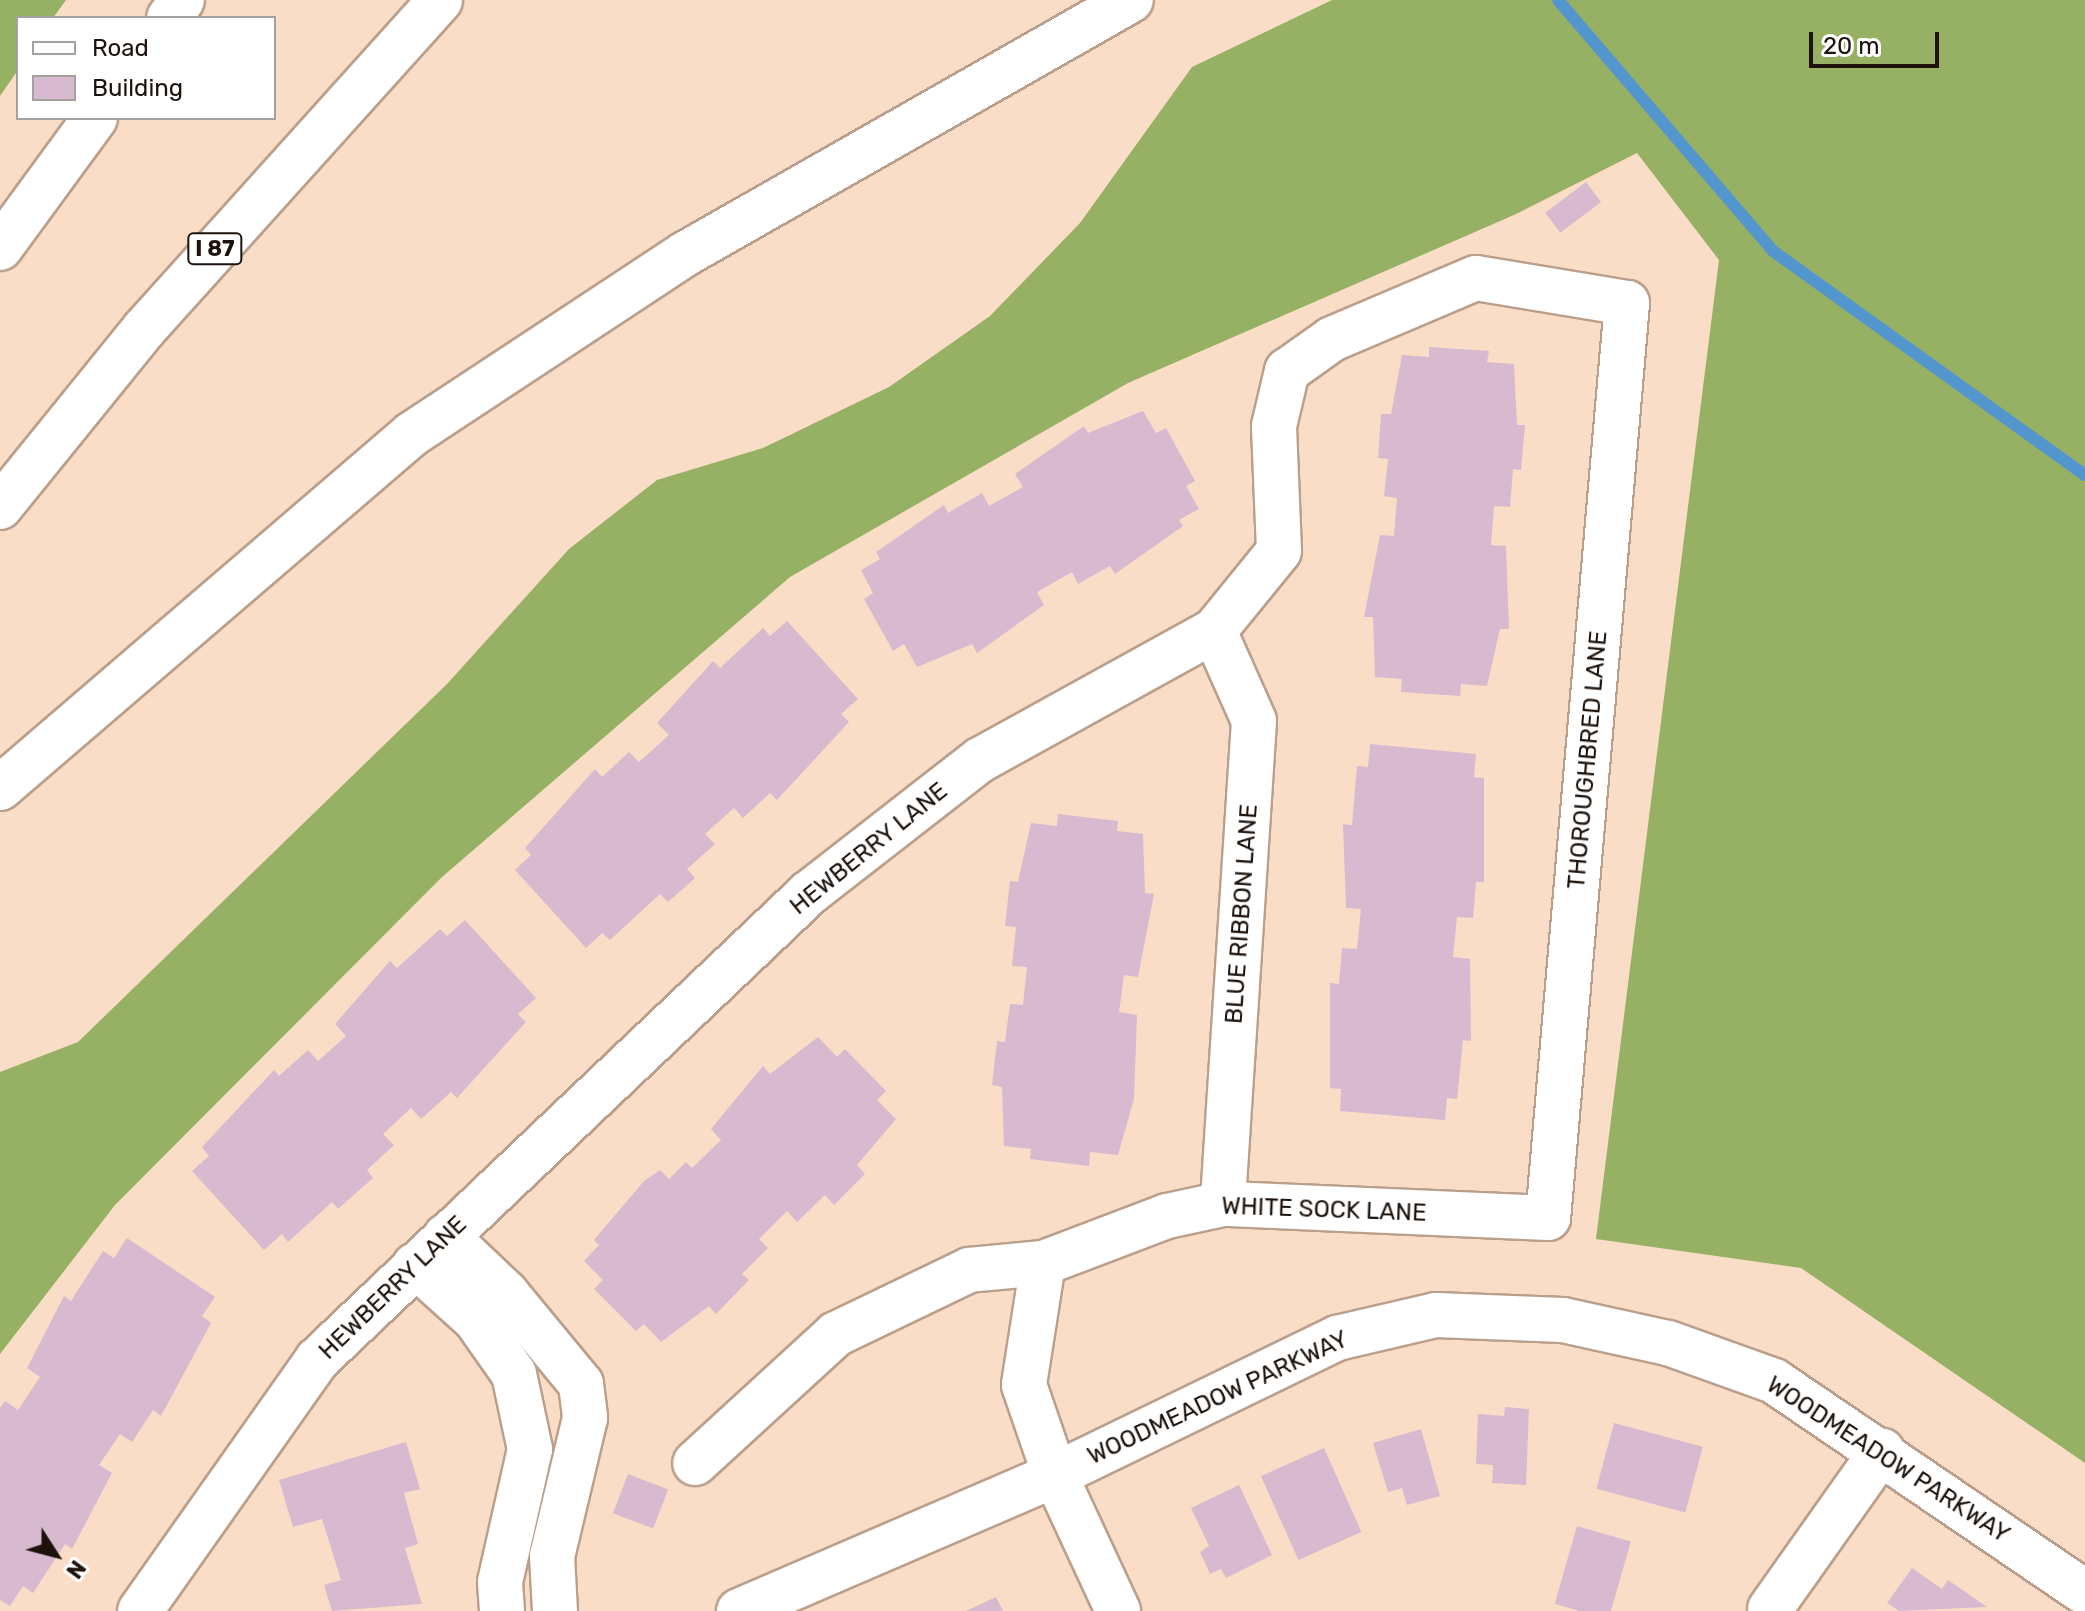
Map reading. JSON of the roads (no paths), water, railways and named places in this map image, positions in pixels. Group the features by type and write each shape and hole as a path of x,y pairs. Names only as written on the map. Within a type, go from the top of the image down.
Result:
{"main road":[{"name":"I 87","path":"0,507 145,328 440,0"},
{"path":"0,788 412,434 685,254 1131,0"},
{"path":"0,248 94,120"},
{"name":"HEWBERRY LANE","path":"140,1611 317,1360 809,893 980,760 1214,631 1279,551 1274,426 1287,371 1332,339 1476,278 1627,303"},
{"name":"THOROUGHBRED LANE","path":"1548,1218 1627,303"},
{"name":"BLUE RIBBON LANE","path":"1214,631 1254,721 1223,1204"},
{"name":"WHITE SOCK LANE","path":"695,1463 836,1334 969,1270 1043,1263 1167,1216 1223,1204 1548,1218"},
{"path":"430,1250 514,1374 530,1449 500,1582 502,1611"},
{"path":"430,1250 506,1293 581,1384 585,1418 552,1556 555,1611"},
{"path":"1043,1263 1024,1385 1055,1475 1118,1611"},
{"name":"WOODMEADOW PARKWAY","path":"739,1611 1055,1475 1337,1338 1436,1315 1563,1320 1668,1343 1774,1381 1882,1451 2085,1592"},
{"path":"1770,1609 1882,1451"}],"waterway":[{"path":"1558,0 1773,251 2085,475"}]}
